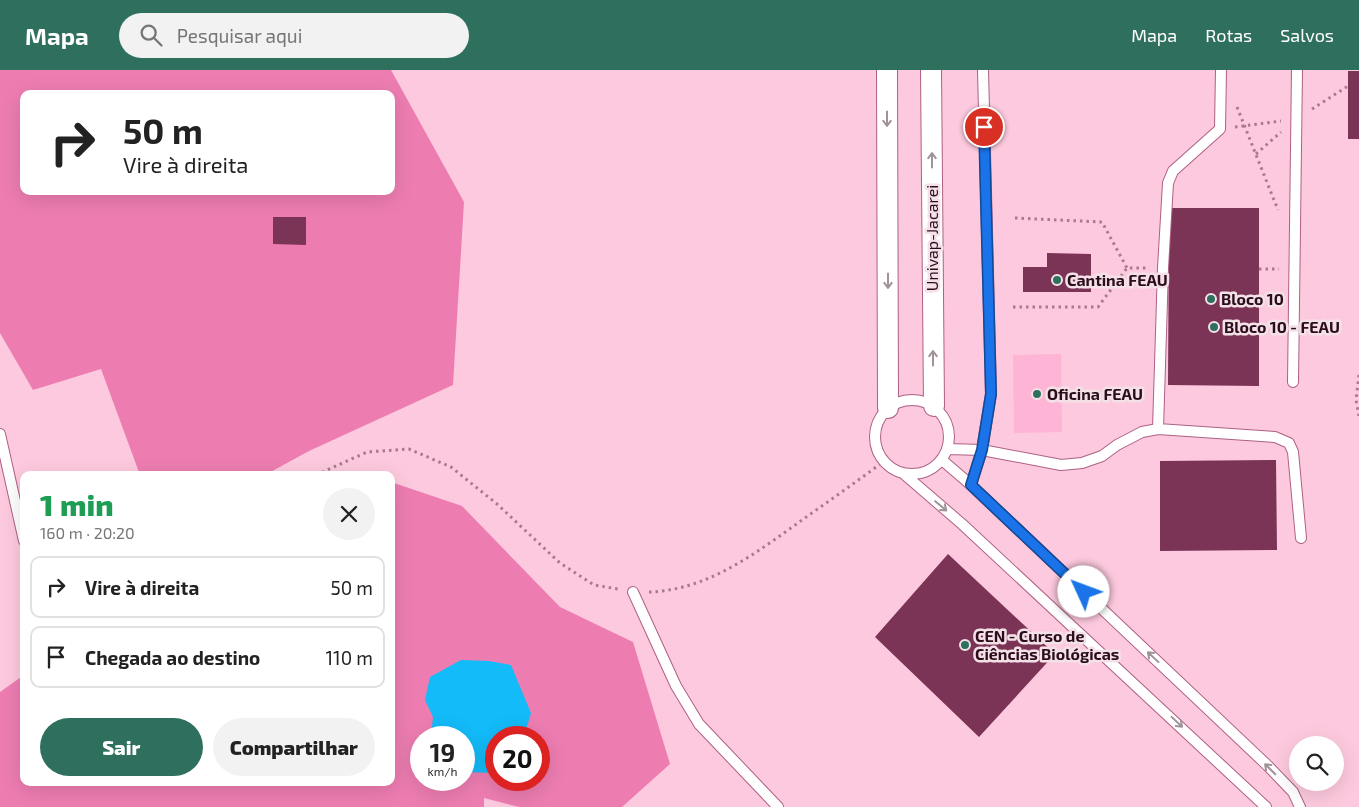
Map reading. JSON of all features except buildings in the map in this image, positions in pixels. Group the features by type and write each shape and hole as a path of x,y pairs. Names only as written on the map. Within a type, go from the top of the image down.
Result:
{"street":[{"path":"887,70 888,408"},
{"name":"Univap-Jacarei","path":"931,70 934,406"}],"lane":[{"path":"971,485 982,450 991,394 983,70"},
{"path":"1158,429 1163,268 1168,183 1173,171 1220,129 1220,70"},
{"path":"1293,382 1297,70"},
{"path":"923,401 934,406 948,426 950,437 948,449 942,460 925,473 915,475 904,474 893,470 877,452 874,440 880,417 888,408 899,402 923,401"},
{"path":"948,449 982,450 1061,465 1082,463 1102,456 1117,445 1142,432 1158,429 1275,437 1289,443 1293,452 1301,538"},
{"path":"0,434 20,523"},
{"path":"942,460 971,485 1268,766 1293,792 1300,807"},
{"path":"904,474 970,530 1266,807"},
{"path":"633,592 676,686 699,724 778,807"}],"path":[{"path":"1256,154 1296,119 1348,86"},
{"path":"1220,129 1296,119"},
{"path":"1245,126 1278,209 1278,219"},
{"path":"1015,218 1102,222 1127,268"},
{"path":"1260,269 1279,269 1279,259"},
{"path":"1127,268 1163,268"},
{"path":"1013,307 1098,307 1127,268"},
{"path":"1359,375 1356,400 1359,416"},
{"path":"325,471 367,452 409,449 451,468 497,504 560,563 594,585 633,592 666,591 707,579 749,559 884,462"}],"shaded area":[{"path":"0,70 391,70 464,202 453,385 309,451 272,471 139,471 101,369 33,390 0,333"},
{"name":"Oficina FEAU","path":"1061,354 1062,432 1014,433 1013,355"},
{"path":"395,483 462,506 560,607 633,642 670,764 622,807 519,807 484,798 484,807 0,807 0,692 20,678 20,786 395,786"}],"water":[{"path":"461,660 489,661 511,665 531,713 527,726 485,726 485,773 475,772 475,726 432,726 433,717 425,700 430,677"}],"place":[{"name":"Cantina FEAU","path":"1057,280"},
{"name":"Bloco 10","path":"1211,299"},
{"name":"Bloco 10 - FEAU","path":"1214,327"},
{"name":"Oficina FEAU","path":"1037,394"},
{"name":"CEN - Curso de Ciências Biológicas","path":"965,645"}],"route":[{"path":"984,127 991,394 982,450 971,485 1084,592"}]}
